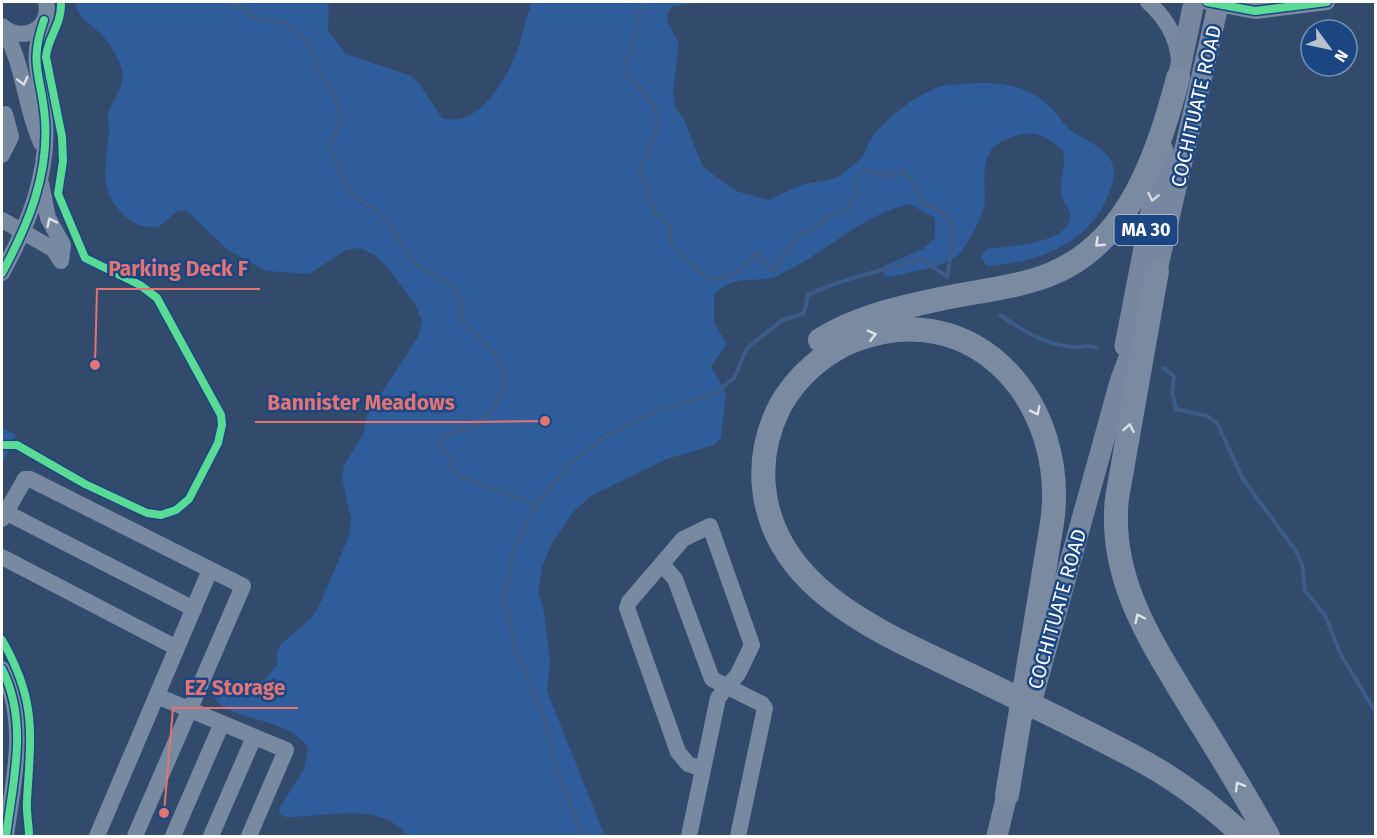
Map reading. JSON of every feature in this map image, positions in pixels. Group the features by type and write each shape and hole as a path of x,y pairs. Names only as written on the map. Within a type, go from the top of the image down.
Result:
{"highway":[{"path":"1178,78 1161,134 1133,198 1117,225 1093,249 1073,264 1044,276 892,310 834,332 801,355 780,376 765,399 754,427 747,468 752,512 764,544 794,587 821,611 852,632 989,693 1176,781 1211,807 1244,837"},
{"path":"1157,272 1118,498 1116,532 1121,565 1130,597 1150,640 1268,837"},
{"path":"989,693 840,606 800,569 774,528 768,508 764,478 765,450 772,423 788,393 805,373 826,356 851,342 880,333 910,330 939,334 968,344 993,359 1014,378 1031,402 1044,428 1054,470 1055,501 1007,795"},
{"path":"1065,730 1146,780 1222,837"}],"main road":[{"name":"COCHITUATE ROAD","path":"1120,382 1133,295 1194,2"},
{"name":"COCHITUATE ROAD","path":"997,837 1120,382 1157,272 1215,2"}],"street":[{"path":"1148,2 1162,16 1174,38 1178,52 1178,78"},
{"path":"1215,2 1255,11 1327,2"},
{"path":"2,26 11,33 24,34 34,31 47,8"},
{"path":"2,273 22,232 41,182 45,122 35,55 47,8"},
{"path":"2,26 18,62 32,119 44,149"},
{"path":"3,149 10,137 5,114"},
{"path":"2,220 53,249 62,261 63,245 48,218 41,182"},
{"path":"135,837 243,586 30,479 22,481 6,506 194,609"},
{"path":"689,837 717,701 738,674 752,641 710,526 686,536 629,602 627,613 678,752 688,764 702,769"},
{"path":"2,557 177,648"},
{"path":"662,564 675,579 712,679 762,704 766,711 738,837"},
{"path":"97,837 210,570"},
{"path":"2,669 13,696 17,723 5,820"},
{"path":"157,696 286,750 249,837"},
{"path":"173,837 222,723"},
{"path":"211,837 254,737"}],"shaded area":[{"path":"75,2 329,2 328,31 346,54 411,76 418,82 442,118 456,119 469,116 481,108 500,85 519,46 526,18 533,2 701,2 673,6 668,12 667,21 679,44 673,91 676,108 685,122 703,167 736,191 768,200 802,185 836,178 862,157 872,137 905,105 925,93 946,85 977,83 1014,86 1036,95 1055,112 1068,128 1109,157 1114,176 1107,198 1098,215 1072,240 1041,256 987,266 981,257 986,249 1033,243 1046,239 1066,228 1070,219 1070,212 1061,193 1063,151 1043,136 1030,133 1015,136 996,145 989,154 985,171 985,200 982,214 967,243 953,259 917,271 890,277 884,275 882,267 923,249 935,238 935,218 909,204 874,217 779,275 734,282 714,294 714,323 727,344 711,366 726,393 721,438 714,445 667,459 591,496 574,511 551,545 542,568 538,592 544,612 550,661 547,691 605,836 407,836 396,825 368,814 286,817 280,814 279,809 304,769 308,748 299,737 287,730 234,712 214,698 219,687 264,681 277,665 280,645 311,618 319,606 349,536 351,519 342,478 344,465 363,435 367,415 418,337 422,320 415,304 388,268 375,255 360,248 346,250 309,274 266,271 228,250 186,210 178,211 158,227 140,225 124,216 108,193 105,172 109,131 108,115 121,86 123,73 108,43 82,17"},
{"path":"2,428 16,435 2,464"}],"waterway":[{"path":"231,2 258,20 284,22 308,42 321,75 337,101 342,119 329,147 347,190 386,218 410,258 456,290 462,307 460,317 495,354 501,364 504,387 491,412 473,427 447,435 439,440 440,446 451,458 454,474 536,505 570,464 606,436 657,410 714,394 734,378 747,348 781,321 804,313 808,295 850,279 922,259 947,277"},
{"path":"641,2 636,33 625,68 627,74 652,102 657,122 640,173 646,180 649,201 655,212 671,228 671,242 696,269 711,279 723,278 736,272 755,255 760,254 767,267 773,271 797,236 813,229 827,217 848,208 858,186 859,174 865,170 887,176 902,170 914,183 924,205 938,209 951,220 953,241 947,277"},
{"path":"1000,315 1043,340 1063,346 1097,348"},
{"path":"1163,368 1174,376 1172,392 1176,409 1207,416 1217,423 1243,479 1296,551 1302,564 1305,591 1325,615 1340,653 1376,713"},
{"path":"536,505 513,551 504,601 516,651 547,724 552,756 583,836"}],"cycle path":[{"path":"2,445 17,445 85,484 147,513 161,515 176,510 189,499 218,443 222,425 221,415 157,298 140,285 85,258 58,194 63,161 62,137 46,57 61,10 61,2"},
{"path":"1207,2 1255,11 1327,2"},
{"path":"2,273 28,218 44,160 45,120 36,60 44,20"},
{"path":"2,640 21,681 29,718 30,756 27,804 29,836"},
{"path":"2,669 10,689 17,731 15,773 6,836"}],"place":[{"name":"Parking Deck F","path":"95,365"},
{"name":"Bannister Meadows","path":"545,421"},
{"name":"EZ Storage","path":"164,813"}]}
